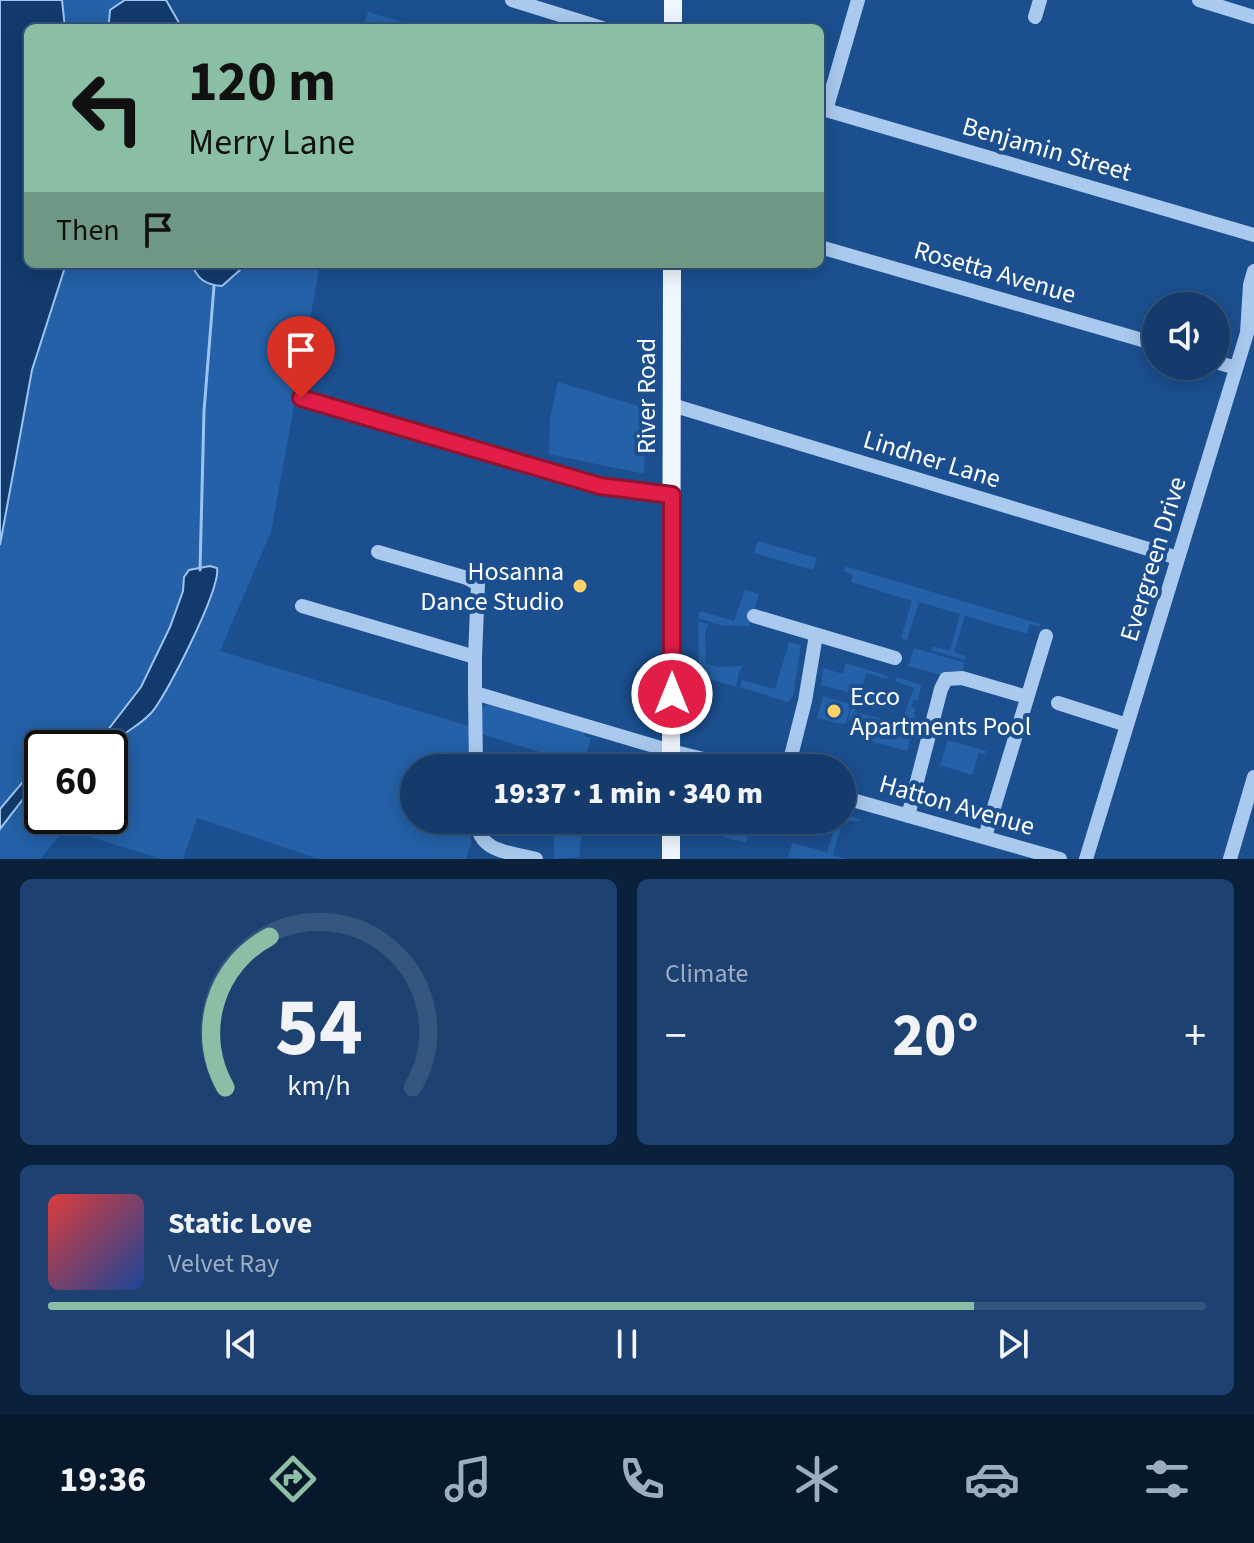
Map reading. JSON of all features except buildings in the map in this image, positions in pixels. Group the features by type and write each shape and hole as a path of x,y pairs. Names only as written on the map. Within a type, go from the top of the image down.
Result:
{"main road":[{"path":"673,0 673,24"},
{"name":"River Road","path":"671,754 672,268"},
{"path":"671,834 671,859"}],"street":[{"path":"512,0 589,24"},
{"name":"Benjamin Street","path":"858,0 826,110 1254,235"},
{"path":"1035,17 1040,0"},
{"path":"1199,0 1254,17"},
{"name":"Rosetta Avenue","path":"824,248 1142,340"},
{"name":"Evergreen Drive","path":"1086,859 1249,323 1250,285 1254,271"},
{"path":"1230,366 1236,368"},
{"path":"301,398 600,486 672,495"},
{"name":"Lindner Lane","path":"672,405 1178,558"},
{"path":"378,552 478,584 476,754"},
{"path":"302,606 475,657"},
{"path":"754,616 895,658"},
{"path":"792,754 805,701 816,635"},
{"path":"985,837 1046,636"},
{"path":"908,816 946,679 962,678 1027,697"},
{"path":"475,693 653,754"},
{"path":"1058,703 1127,725"},
{"path":"1230,859 1254,777"},
{"name":"Hatton Avenue","path":"856,801 1060,859"},
{"path":"479,834 486,844 536,859"}],"shaded area":[{"path":"0,0 62,0 65,24 24,24 24,268 65,268 32,370 0,545"},
{"path":"62,0 125,0 111,10 110,24 65,24"},
{"path":"125,0 166,0 180,24 110,24 110,10"},
{"path":"368,12 408,24 364,24"},
{"path":"65,268 194,268 197,276 221,286 237,275 239,268 319,268 271,532 220,651 469,726 470,754 400,754 400,834 471,834 466,859 319,859 197,818 183,859 161,859 81,834 128,834 128,730 24,730 24,834 61,834 40,859 0,859 0,829 23,799 14,791 0,809 0,545 32,370"},
{"path":"194,268 240,268 222,286 207,283"},
{"path":"558,382 646,408 644,474 549,454 550,418"},
{"path":"758,541 817,558 813,570 754,553"},
{"path":"210,566 217,568 210,597 180,665 158,703 140,723 128,732 108,730 141,687 170,627 183,591 184,577 189,570"},
{"path":"845,566 1040,624 1039,627 1030,624 1027,634 965,616 954,652 966,656 965,660 931,650 932,646 950,651 960,614 919,602 907,640 901,638 912,601 851,582 853,575 844,571"},
{"path":"745,590 759,594 749,626 720,625 698,618 700,611 734,621"},
{"path":"698,621 708,624 705,633 706,663 717,667 743,666 736,687 699,676"},
{"path":"789,642 801,645 793,696 788,702 740,687 742,680 775,689"},
{"path":"914,648 965,663 962,671 940,675 908,666"},
{"path":"846,663 888,676 887,679 866,673 855,712 901,724 914,688 895,681 896,677 922,685 917,701 913,700 911,707 915,708 913,730 882,723 868,726 858,737 850,735 853,722 848,720 855,694 821,685 823,668 843,674"},
{"path":"823,696 851,704 846,723 817,718"},
{"path":"489,703 585,732 584,736 591,738 586,754 547,754 478,733 479,711"},
{"path":"880,725 912,732 907,751 860,738 868,728"},
{"path":"948,740 986,751 985,754 979,752 972,775 940,765"},
{"path":"24,780 24,797 0,829 0,809"},
{"path":"554,834 581,834 579,857 554,859"},
{"path":"713,834 749,834 746,843"},
{"path":"833,834 839,834 833,855 846,859 788,858 792,843 827,852"}],"waterway":[{"path":"200,570 204,411 214,286"}],"place":[{"name":"Hosanna Dance Studio","path":"580,586"},
{"name":"Ecco Apartments Pool","path":"834,711"}],"route":[{"path":"301,398 600,486 672,495 672,694"}]}
